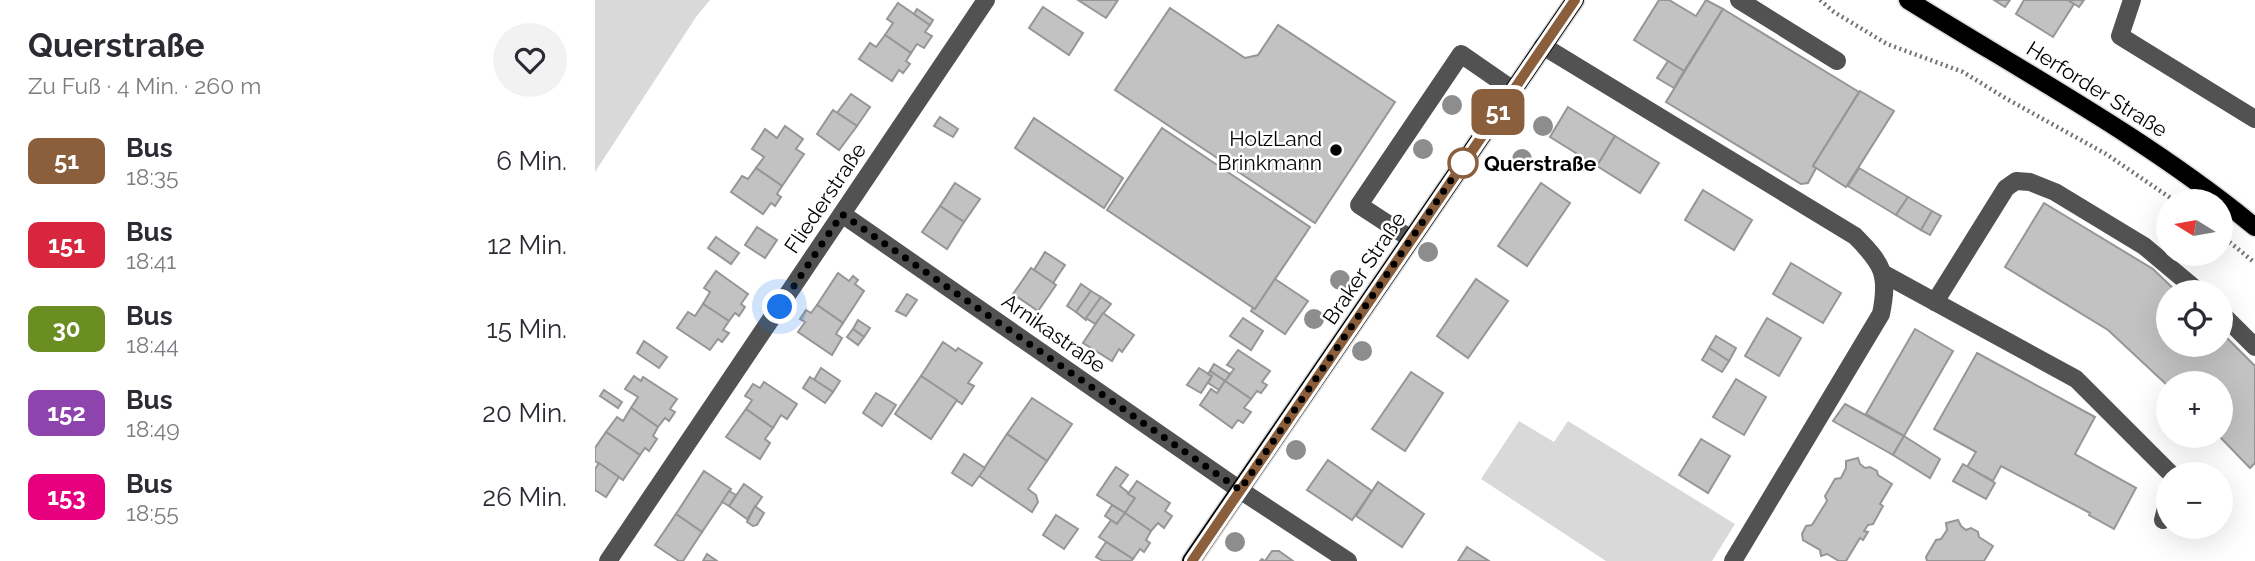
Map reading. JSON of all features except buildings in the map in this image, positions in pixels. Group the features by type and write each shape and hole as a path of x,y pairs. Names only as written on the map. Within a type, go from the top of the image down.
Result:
{"main road":[{"name":"Braker Straße","path":"1191,561 1575,0"},
{"name":"Herforder Straße","path":"1908,0 2123,131 2176,166 2255,227"}],"street":[{"name":"Fliederstraße","path":"608,561 986,0"},
{"path":"1739,0 1837,61"},
{"path":"2132,0 2120,36 2255,119"},
{"path":"1543,47 1855,236 1871,252 1884,274 1886,291 1881,314 1733,561"},
{"path":"1411,239 1359,205 1461,54 1513,90"},
{"path":"1935,302 2006,188 2016,181 2030,182 2066,199 2144,246 2185,280"},
{"name":"Arnikastraße","path":"842,214 1240,490 1348,561"},
{"path":"1884,274 2077,379 2159,462"},
{"path":"2233,325 2255,347"}],"path":[{"path":"1820,0 1834,12 1887,44 1963,72 2106,154 2157,189"},
{"path":"2233,245 2255,263"}],"shaded area":[{"path":"595,0 710,0 696,17 595,172"},
{"path":"1519,421 1554,442 1568,421 1735,524 1712,561 1606,561 1481,479"}],"bus line":[{"name":"51","path":"1192,561 1575,0"}],"place":[{"name":"HolzLand Brinkmann","path":"1336,150"},
{"name":"Querstraße","path":"1463,163"}],"route":[{"path":"780,307 842,214 1240,490 1469,154 1463,163"}]}
